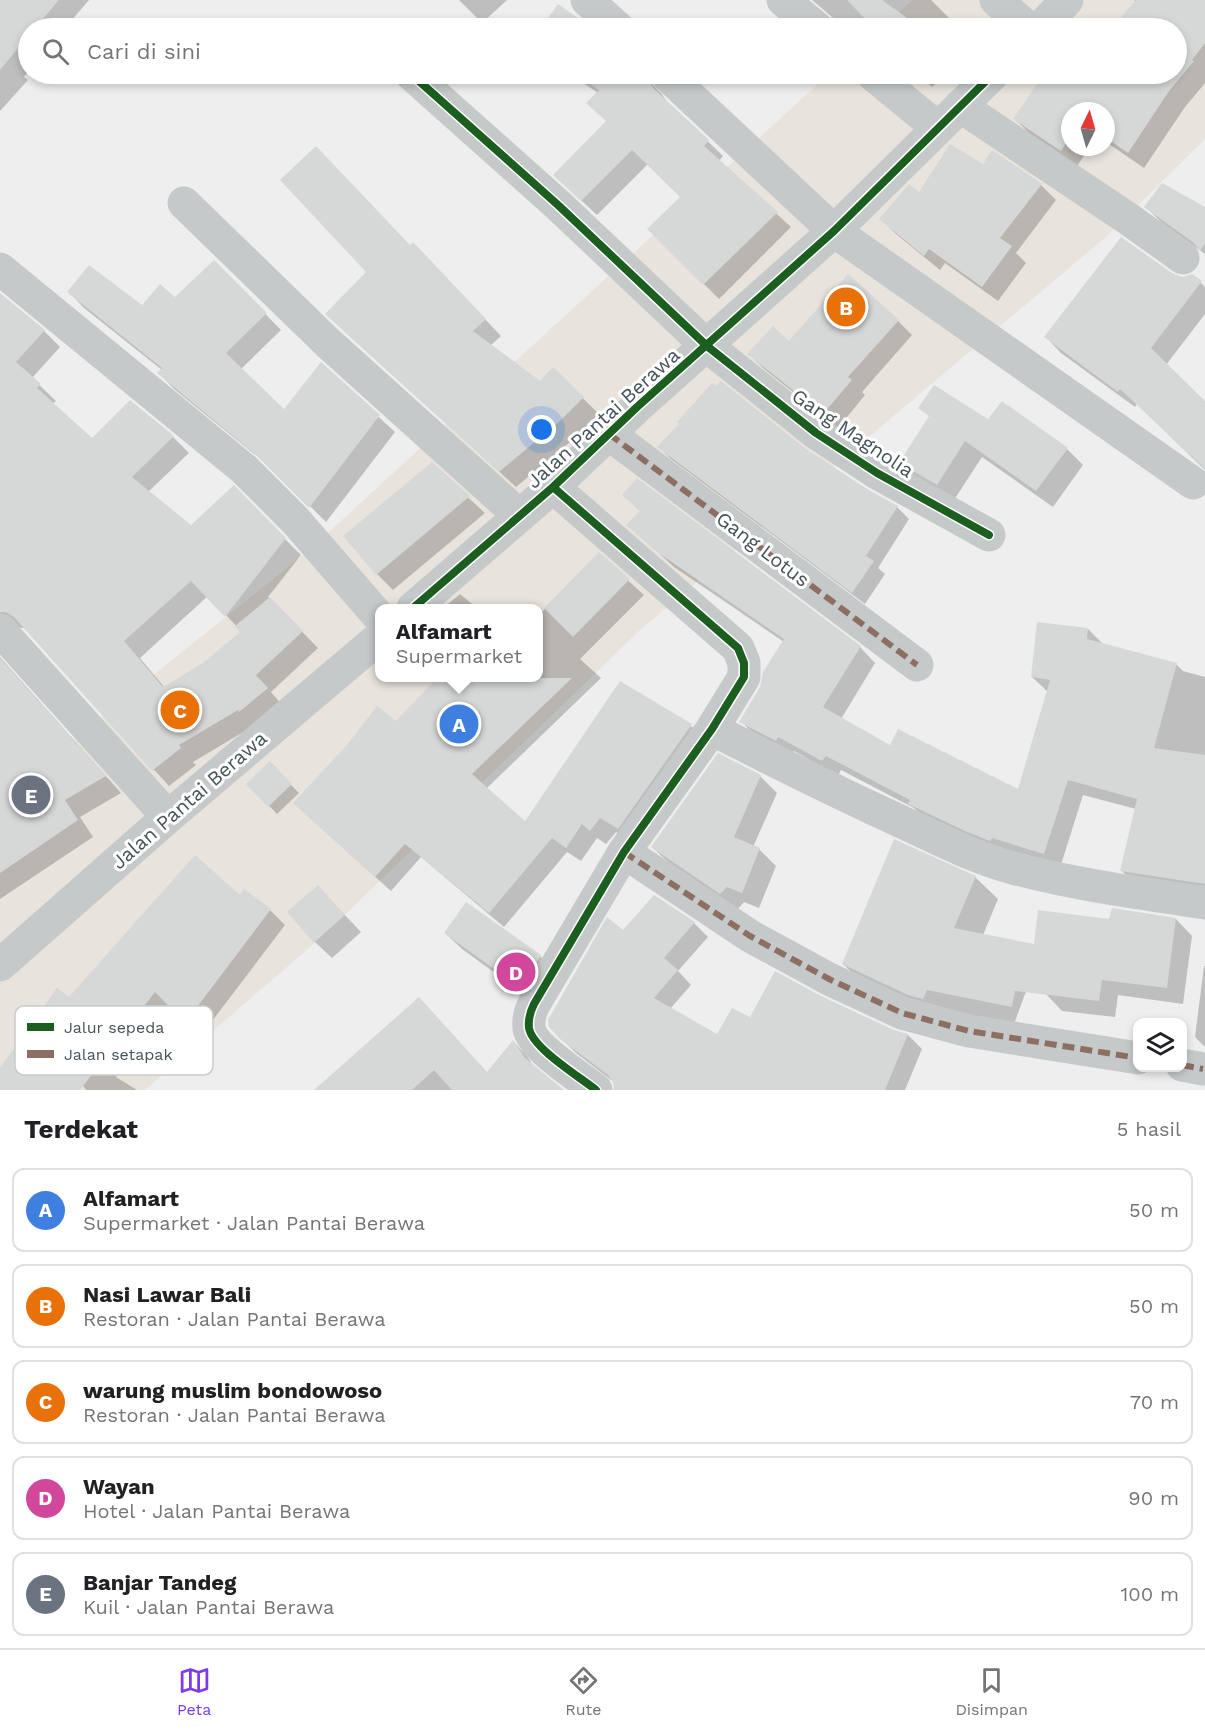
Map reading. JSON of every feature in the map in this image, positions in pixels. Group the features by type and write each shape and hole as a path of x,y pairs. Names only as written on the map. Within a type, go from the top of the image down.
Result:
{"street":[{"path":"587,0 607,18"},
{"path":"783,0 805,18"},
{"path":"996,0 1017,18"},
{"path":"1050,18 1067,0"},
{"name":"Gang Magnolia","path":"422,84 558,205 707,346 816,433 876,472 989,535"},
{"path":"677,84 834,231 1193,483"},
{"path":"890,84 1127,218 1183,258"},
{"name":"Jalan Pantai Berawa","path":"419,604 553,487 834,231 983,84"},
{"path":"184,203 327,342 520,516"},
{"path":"0,269 244,469 295,520 375,612"},
{"name":"Gang Lotus","path":"609,434 917,665"},
{"path":"553,487 738,648 744,663 744,677 712,729 624,852 529,1016 529,1030 537,1044 596,1090"},
{"path":"0,630 168,816"},
{"name":"Jalan Pantai Berawa","path":"0,965 168,816 375,641"},
{"path":"712,729 811,780 949,844 1011,868 1104,888 1205,903"},
{"path":"624,852 750,936 829,979 902,1013 969,1031 1133,1057"}],"shaded area":[{"path":"913,0 1205,0 1205,139 1107,236 640,630 325,934 213,1031 213,1006 15,1006 15,1075 162,1075 145,1090 0,1090 0,798 308,551 818,84 1187,84 1187,18 892,18"}],"building":[{"path":"0,0 59,0 44,18 18,18 18,48 0,70"},
{"path":"847,0 882,0 907,18 864,18"},
{"path":"1136,0 1205,0 1205,43 1187,69 1187,18 1121,18"},
{"path":"558,4 578,18 548,18"},
{"path":"590,84 650,84 709,140 704,146 778,212 703,285 647,229 680,197 632,150 581,201 553,175 606,121 586,103 599,90"},
{"path":"1037,84 1175,84 1128,153 1115,144 1115,102 1061,102 1061,151 1013,119"},
{"path":"950,144 983,164 992,150 1042,184 1000,238 1012,246 982,287 929,249 924,256 879,219 909,184 919,192"},
{"path":"316,146 410,245 413,242 486,319 473,331 540,381 553,367 584,397 560,421 499,472 325,314 366,272 280,180"},
{"path":"1162,183 1205,207 1205,243 1200,251 1194,243 1144,207"},
{"path":"1121,237 1172,273 1182,277 1192,274 1202,281 1151,348 1205,401 1205,469 1120,389 1118,392 1044,337"},
{"path":"214,260 267,313 226,353 284,409 321,362 380,415 309,508 256,455 157,373 162,368 67,292 89,265 142,305 160,284 175,297"},
{"path":"848,274 899,320 848,377 852,380 823,414 747,354 773,326 789,341"},
{"path":"0,293 45,330 16,362 41,384 37,388 92,438 130,400 174,436 132,477 191,525 234,485 286,538 225,617 191,581 124,641 163,687 203,663 240,632 235,626 270,597 303,631 256,675 268,688 239,712 238,710 179,745 181,748 152,771 14,617 6,612 0,612"},
{"path":"721,381 806,449 867,489 898,506 866,556 874,561 852,593 657,447 712,383 716,386"},
{"path":"934,385 988,419 1002,401 1068,448 1036,491 965,441 937,485 899,463 929,416 918,408"},
{"path":"432,462 470,496 376,575 343,536"},
{"path":"637,478 861,646 823,707 890,745 898,729 1018,789 1050,680 1031,677 1037,622 1088,628 1087,639 1177,663 1154,748 1205,755 1205,884 1120,871 1137,799 1068,780 1044,854 992,838 990,841 965,831 908,804 910,800 826,756 822,761 778,737 776,741 739,722 760,687 763,672 784,639 657,552 626,525 640,511 622,495"},
{"path":"599,552 630,579 573,637 544,608"},
{"path":"0,658 106,776 65,800 78,820 0,873"},
{"path":"543,678 572,678 472,774 525,821 620,681 692,724 618,829 600,818 590,831 582,824 566,848 552,838 489,913 405,844 375,877 293,803 347,745 377,706 396,721 433,682 543,682"},
{"path":"718,753 761,775 734,837 760,848 742,893 727,887 720,894 651,847"},
{"path":"270,761 292,784 268,807 246,784"},
{"path":"894,839 976,876 954,928 1034,944 1038,910 1109,919 1112,908 1176,918 1167,988 1102,980 1099,1001 1015,991 1012,1007 927,990 923,999 908,995 842,964"},
{"path":"195,855 240,895 244,889 271,909 198,1006 169,1006 155,992 144,1006 44,1006 57,988 69,997"},
{"path":"318,885 345,915 314,943 287,912"},
{"path":"654,895 695,922 664,958 678,970 654,998 717,1034 732,1008 750,1017 775,971 821,996 894,1030 908,1034 885,1090 614,1090 613,1082 608,1075 560,1039 549,1027 548,1020 607,917 623,930"},
{"path":"466,902 541,955 521,988 444,933"},
{"path":"419,997 487,1072 513,1040 525,1058 564,1090 452,1090 434,1070 412,1090 314,1090"},
{"path":"15,1047 15,1075 91,1075 80,1090 0,1090 0,1068"}],"marked path":[{"path":"609,434 917,665"},
{"path":"624,852 750,936 829,979 902,1013 969,1031 1133,1057"},
{"path":"1187,1066 1203,1069"}],"cycle path":[{"path":"422,84 558,205 707,346 816,433 877,473 989,535"},
{"path":"418,604 553,487 637,407 834,231 983,84"},
{"path":"553,487 738,648 744,663 744,677 712,729 624,852 531,1010 529,1028 538,1044 596,1090"}],"place":[{"name":"Nasi Lawar Bali","path":"846,307"},
{"name":"warung muslim bondowoso","path":"180,710"},
{"name":"Alfamart","path":"459,724"},
{"name":"Banjar Tandeg","path":"31,795"},
{"name":"Wayan","path":"516,972"}]}
